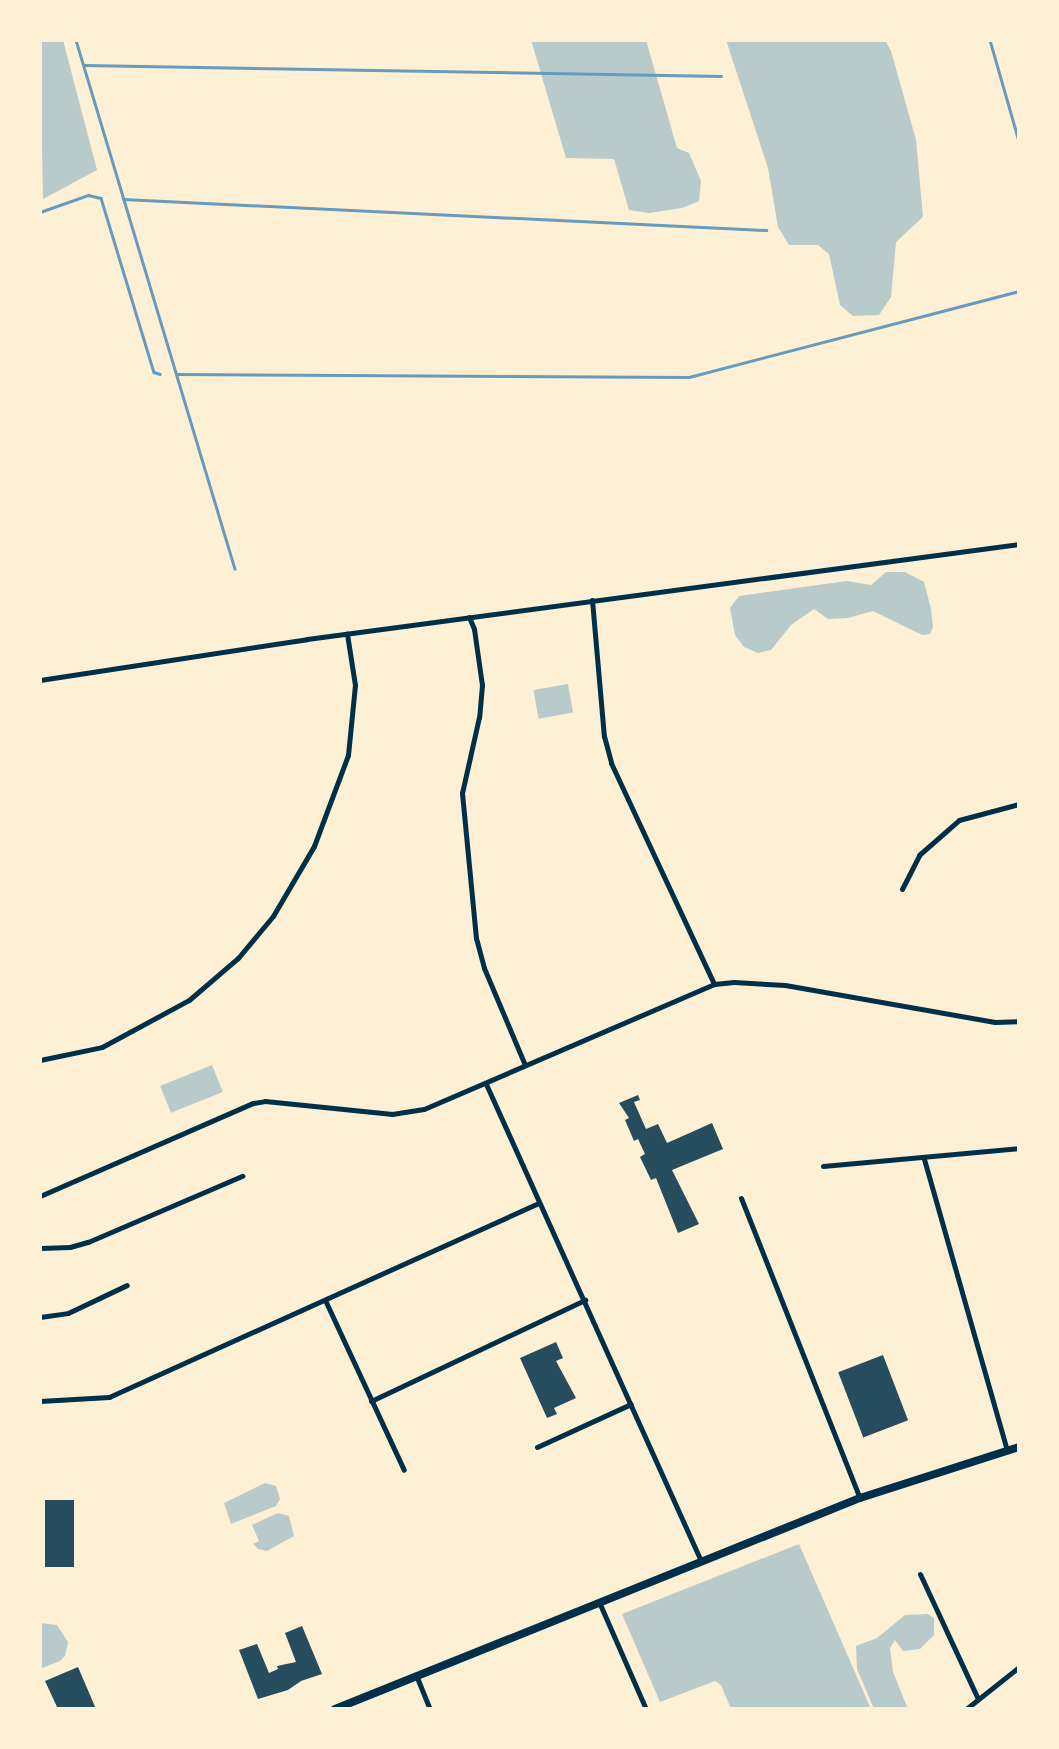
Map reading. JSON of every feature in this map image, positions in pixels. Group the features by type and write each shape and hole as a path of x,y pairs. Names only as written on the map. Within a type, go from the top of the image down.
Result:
{"main road":[{"path":"335,1709 860,1497 1019,1447"}],"street":[{"path":"40,680 469,617 1019,544"},
{"path":"592,600 604,736 611,763 714,985"},
{"path":"469,617 474,629 482,685 480,717 462,793 476,938 484,968 526,1065"},
{"path":"40,1059 102,1047 203,991 252,943 283,901 314,846 348,755 355,685 347,634"},
{"path":"902,889 919,855 944,830 964,817 1019,804"},
{"path":"40,1196 253,1103 265,1101 403,1114 436,1105 714,985 734,982 785,985 995,1022 1019,1021"},
{"path":"486,1084 701,1561"},
{"path":"823,1166 924,1159 1019,1148"},
{"path":"924,1159 1007,1450"},
{"path":"40,1248 70,1247 88,1242 242,1177"},
{"path":"741,1198 860,1497"},
{"path":"40,1401 109,1397 540,1203"},
{"path":"40,1317 68,1313 127,1285"},
{"path":"325,1300 404,1470"},
{"path":"371,1401 584,1300"},
{"path":"537,1447 631,1405"},
{"path":"920,1574 978,1699"},
{"path":"599,1602 646,1709"},
{"path":"966,1709 1019,1667"},
{"path":"416,1675 430,1709"}],"shaded area":[{"path":"40,40 63,40 97,170 43,199"},
{"path":"531,40 646,40 677,148 689,153 701,181 699,201 682,208 649,213 629,210 614,159 566,158"},
{"path":"726,40 885,40 891,51 916,140 923,217 896,242 891,297 879,315 853,316 840,305 829,254 818,245 789,245 778,227 768,168"},
{"path":"886,572 905,572 924,582 931,609 933,627 930,634 922,635 873,611 848,618 828,619 814,609 791,625 771,650 758,653 744,647 735,635 730,608 739,596 847,581 871,585"},
{"path":"568,684 573,713 539,719 534,690"},
{"path":"212,1065 223,1092 171,1113 160,1086"},
{"path":"265,1483 276,1486 280,1499 276,1506 231,1524 224,1503"},
{"path":"278,1513 289,1516 294,1536 267,1551 258,1549 253,1544 259,1541 252,1525"},
{"path":"799,1544 871,1709 731,1709 721,1685 715,1681 660,1702 622,1614"},
{"path":"928,1614 934,1618 934,1635 920,1649 903,1651 895,1640 890,1648 893,1672 908,1709 874,1709 857,1669 856,1646 877,1638 905,1615"},
{"path":"40,1623 57,1625 68,1642 65,1656 60,1661 40,1669"}],"building":[{"path":"638,1095 640,1100 634,1102 646,1129 658,1124 667,1143 712,1123 723,1149 672,1170 699,1224 678,1233 656,1178 651,1180 640,1157 645,1154 638,1139 634,1141 625,1120 629,1118 619,1103"},
{"path":"556,1342 563,1358 556,1361 576,1398 554,1408 557,1414 547,1418 520,1358"},
{"path":"883,1355 908,1420 863,1438 838,1372"},
{"path":"45,1500 74,1500 74,1567 45,1567"},
{"path":"302,1626 322,1674 301,1681 288,1690 258,1699 239,1650 257,1644 269,1673 278,1669 277,1666 296,1662 285,1633"},
{"path":"78,1667 96,1709 58,1709 45,1681"}],"waterway":[{"path":"76,40 235,569"},
{"path":"990,40 1019,141"},
{"path":"84,65 721,76"},
{"path":"40,212 88,195 101,198 154,372 160,374"},
{"path":"123,199 766,230"},
{"path":"177,374 689,377 1019,291"}]}
